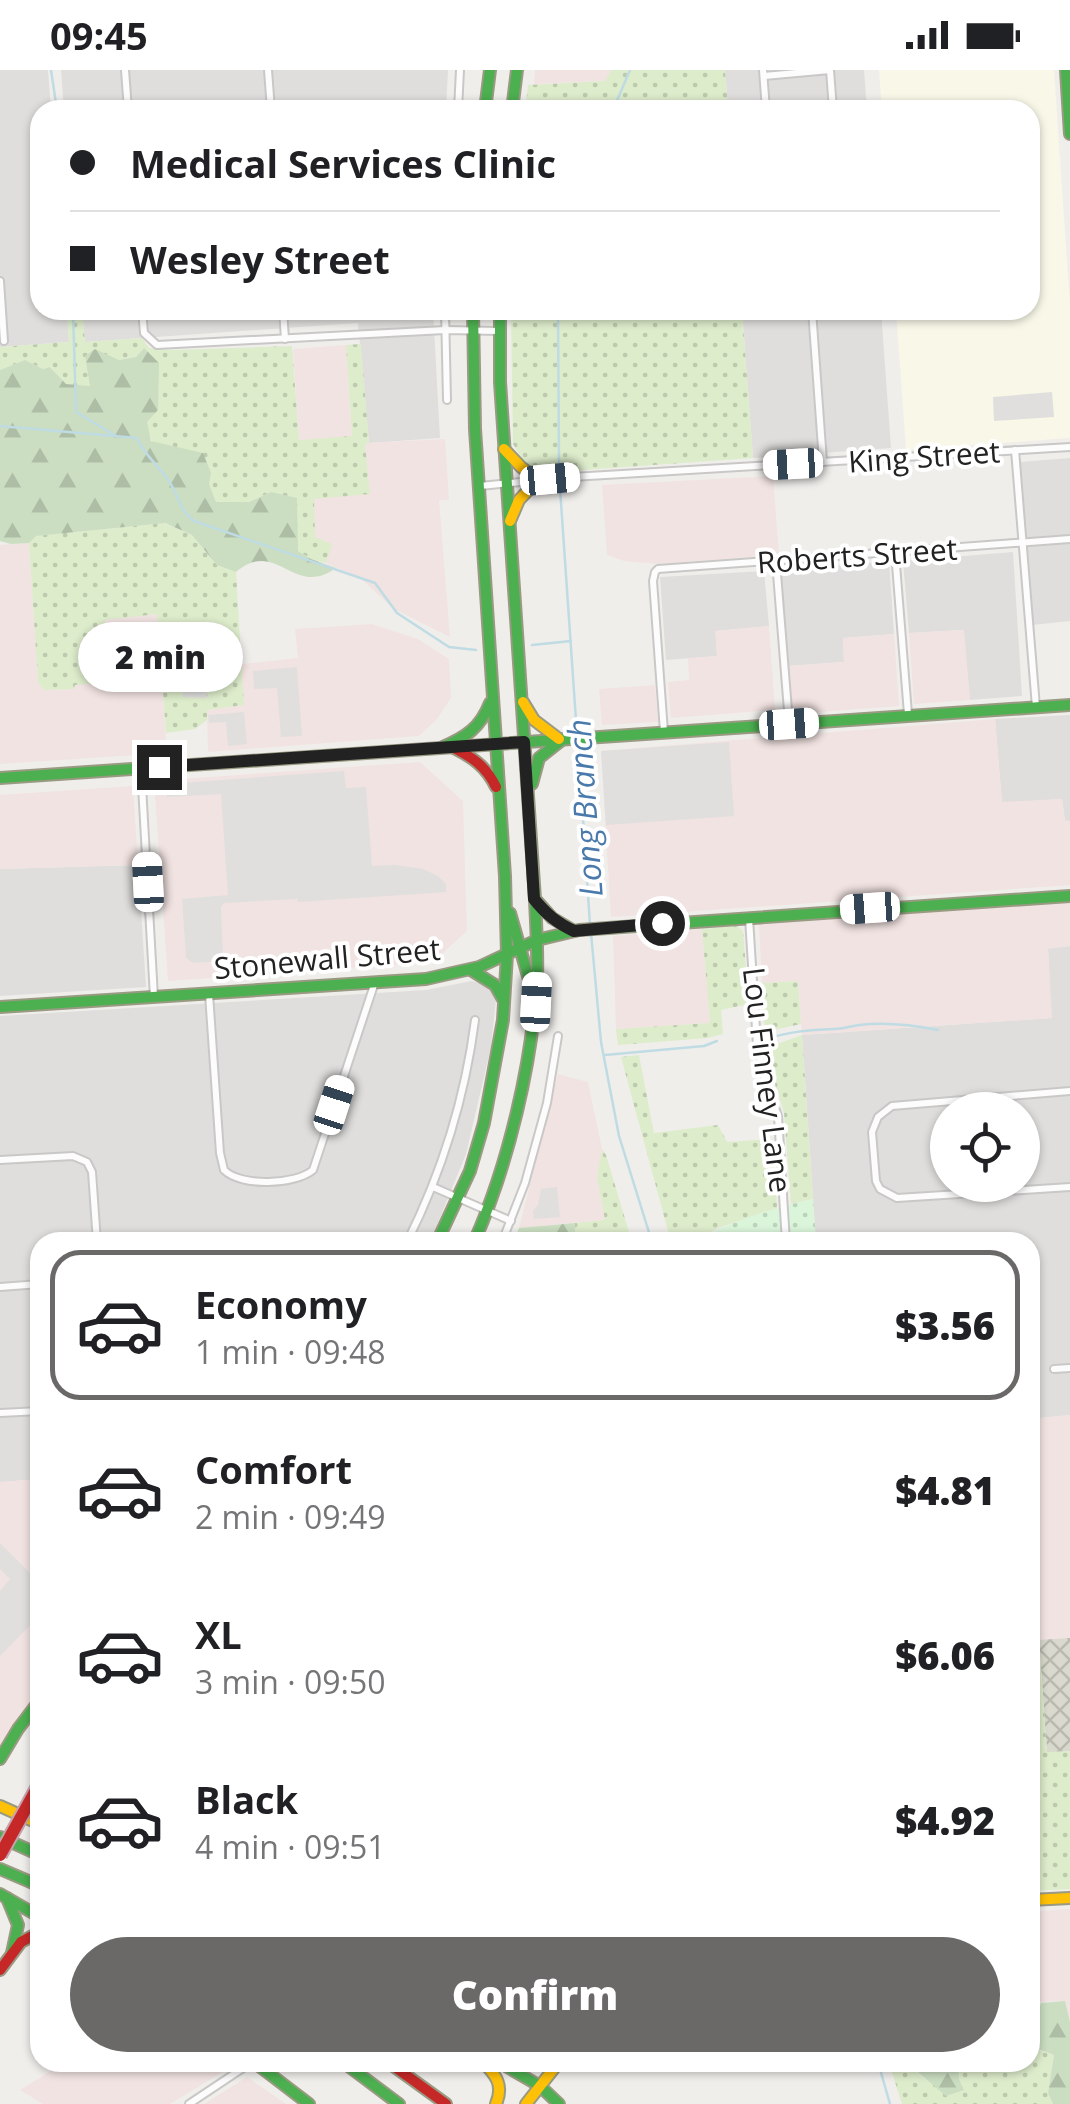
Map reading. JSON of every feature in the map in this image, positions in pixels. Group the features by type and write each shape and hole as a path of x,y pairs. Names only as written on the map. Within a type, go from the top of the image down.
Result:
{"main road":[{"path":"486,100 490,70"},
{"path":"513,100 517,70"},
{"path":"1066,70 1070,134"},
{"path":"443,1232 459,1198 496,1071 507,955 472,320"},
{"path":"479,1232 519,1105 536,1002 537,940 504,450 500,320"},
{"path":"504,450 544,480 519,500 509,523"},
{"path":"447,747 474,732 484,720 493,696"},
{"path":"521,696 534,720 562,739"},
{"path":"0,778 1070,705"},
{"path":"528,801 539,758 562,739"},
{"path":"447,747 475,758 488,770 500,798"},
{"name":"Stonewall Street","path":"0,1007 426,979 470,970 537,940 576,930 1070,896"},
{"path":"534,899 547,915 576,930"},
{"path":"506,901 536,1002"},
{"path":"470,970 494,983 504,1001"},
{"path":"0,1759 30,1713"},
{"path":"0,1855 30,1800"},
{"path":"0,1806 30,1820"},
{"path":"0,1834 30,1843"},
{"path":"0,1834 30,1850"},
{"path":"0,1868 30,1882"},
{"path":"4,1896 30,1911"},
{"path":"4,1896 20,1922 12,1953"},
{"path":"1040,1900 1070,1898"},
{"path":"0,1970 30,1938"},
{"path":"266,2072 309,2104"},
{"path":"356,2072 399,2104"},
{"path":"402,2072 446,2104"},
{"path":"493,2072 502,2089 496,2104"},
{"path":"516,2072 540,2086 559,2104"},
{"path":"526,2104 550,2072"}],"street":[{"path":"126,70 128,100"},
{"path":"268,70 270,100"},
{"path":"458,100 460,70"},
{"path":"765,100 764,73 830,70 832,100"},
{"path":"0,281 4,341"},
{"path":"143,320 144,333 157,345 445,330 500,331"},
{"path":"284,320 285,338"},
{"path":"446,320 447,400"},
{"path":"813,320 823,462"},
{"name":"King Street","path":"479,486 1070,447"},
{"path":"1015,450 1036,708"},
{"name":"Roberts Street","path":"664,732 655,572 664,568 1070,539"},
{"path":"895,552 908,716"},
{"path":"776,561 789,724"},
{"path":"141,768 154,997"},
{"name":"Lou Finney Lane","path":"749,917 757,1045 778,1116 785,1232"},
{"path":"209,993 224,1170 236,1179 261,1182 304,1177 312,1170 375,982"},
{"path":"412,1232 433,1187 452,1131 469,1066 475,1020"},
{"path":"506,1232 525,1183 547,1103 558,1036"},
{"path":"1070,1091 892,1106 878,1117 872,1132 876,1180 880,1189 897,1198 1070,1187"},
{"path":"0,1160 78,1156 90,1166 96,1232"},
{"path":"433,1187 511,1221"},
{"path":"0,1287 30,1285"},
{"path":"1054,1369 1070,1368"},
{"path":"0,1413 30,1412"},
{"path":"190,2104 238,2072"}],"shaded area":[{"path":"0,70 48,70 50,100 30,100 30,320 68,320 69,342 0,347"},
{"path":"61,70 448,70 446,100 63,100"},
{"path":"535,70 611,70 605,81 534,84"},
{"path":"725,70 864,70 866,100 727,100"},
{"path":"879,70 1054,70 1070,305 1070,438 906,450 897,320 1040,320 1040,100 881,100"},
{"path":"83,320 434,320 440,438 369,443 358,323 85,342"},
{"path":"743,320 882,320 891,448 753,458"},
{"path":"346,345 352,437 299,440 293,349"},
{"path":"1052,392 1054,417 994,421 993,397"},
{"path":"445,439 449,500 439,500 450,637 394,609 360,578 326,563 331,544 315,538 313,499 369,493 365,443"},
{"path":"1070,458 1070,621 1032,625 1020,462"},
{"path":"773,476 779,555 658,564 607,555 602,485"},
{"path":"29,543 38,682 44,690 73,689 105,619 157,614 167,753 0,764 0,545"},
{"path":"1013,552 1022,696 970,700 963,630 909,633 903,561"},
{"path":"889,561 894,634 843,638 844,662 788,666 781,570"},
{"path":"764,571 769,626 716,631 717,656 666,660 660,577"},
{"path":"372,624 418,639 449,659 451,698 419,736 208,752 207,710 244,705 241,664 298,658 295,629"},
{"path":"224,625 225,632 204,637 207,698 183,697 180,652 185,628"},
{"path":"769,626 775,710 671,718 668,682 689,680 688,658 717,656 715,631"},
{"path":"964,630 970,700 914,704 909,633"},
{"path":"894,634 899,706 792,714 788,666 844,662 843,638"},
{"path":"297,667 302,736 281,737 277,688 254,689 253,671"},
{"path":"655,685 658,722 602,725 599,689"},
{"path":"244,712 247,744 228,746 226,722 209,723 208,715"},
{"path":"1070,715 1070,821 1065,821 1062,799 1002,803 995,719"},
{"path":"995,719 1002,802 1062,799 1065,820 1070,821 1070,885 611,917 601,751"},
{"path":"729,742 734,816 606,825 601,751"},
{"path":"420,762 463,801 467,931 433,962 168,981 154,781"},
{"path":"344,771 346,788 366,787 372,866 423,869 446,884 446,892 224,903 223,961 193,963 186,958 182,899 228,895 221,794 167,797 166,784"},
{"path":"133,786 138,865 0,869 0,795"},
{"path":"138,865 146,987 0,996 0,869"},
{"path":"1070,902 1070,946 1048,949 1052,1018 802,1035 798,981 762,983 759,924"},
{"path":"702,929 710,1023 616,1029 613,936"},
{"path":"1070,946 1070,1415 1040,1418 1040,1232 815,1232 802,1035 1051,1018 1048,948"},
{"path":"472,981 487,985 496,999 491,1047 466,1154 434,1232 30,1232 30,1480 0,1482 0,1016 426,990"},
{"path":"558,1074 588,1082 602,1149 597,1177 605,1220 519,1228"},
{"path":"557,1187 560,1217 534,1219 541,1189"},
{"path":"1070,1415 1070,1638 1040,1640 1040,1418"},
{"path":"30,1480 30,1706 0,1749 0,1482"},
{"path":"0,1543 30,1573 30,1625 0,1656 0,1591 10,1579 0,1569"},
{"path":"1070,1638 1070,1751 1047,1753 1040,1640"},
{"path":"1070,1909 1070,2022 1065,2001 1040,2002 1040,1911"},
{"path":"49,2072 223,2072 170,2104 43,2104 20,2090"},
{"path":"247,2077 286,2104 204,2104"}],"green space":[{"path":"611,70 725,70 727,100 526,100 528,85 605,81"},
{"path":"68,320 83,320 85,342 142,338 149,348 170,350 292,346 299,440 352,436 346,345 361,344 370,494 314,499 315,537 332,544 326,563 298,551 271,492 249,502 216,502 204,481 154,443 145,412 143,349 136,357 119,360 91,387 65,384 51,367 43,369 25,360 0,370 0,347 69,342"},
{"path":"511,320 743,320 753,458 541,473 525,463 513,444"},
{"path":"144,348 159,363 158,410 147,422 151,441 203,453 216,502 249,502 271,492 297,498 298,551 336,568 321,576 308,577 263,561 250,563 236,572 217,565 192,535 165,523 36,536 29,543 0,541 0,370 25,360 43,369 50,367 66,384 90,386 85,356 95,349 119,360 136,357"},
{"path":"164,523 192,535 217,565 236,572 244,705 207,710 207,720 195,729 166,733 157,614 105,620 110,682 44,690 38,682 29,543 35,536"},
{"path":"737,926 743,931 749,1004 721,1010 723,1034 618,1045 616,1029 710,1023 702,929"},
{"path":"798,981 801,1024 765,1032 762,983"},
{"path":"802,1035 813,1199 791,1204 784,1113 766,1048"},
{"path":"639,1055 654,1133 718,1125 727,1142 773,1139 777,1208 711,1232 668,1232 621,1057"},
{"path":"602,1149 629,1232 575,1232 575,1223 605,1220 597,1177"},
{"path":"813,1199 815,1232 713,1232 737,1221"},
{"path":"575,1223 575,1232 517,1232 519,1228"},
{"path":"1040,1654 1047,1752 1070,1751 1070,1889 1040,1890"},
{"path":"1065,2001 1070,2022 1070,2104 1053,2104 1048,2093 1054,2055 1040,2050 1041,2003"},
{"path":"1040,2050 1054,2055 1048,2093 1053,2104 902,2104 892,2072 917,2072 925,2079 964,2090 959,2072 1040,2072"},
{"path":"918,2072 959,2072 964,2090 946,2096"}],"waterway":[{"path":"51,70 56,100"},
{"name":"Long Branch","path":"617,100 630,70"},
{"path":"73,320 76,412 116,436"},
{"name":"Long Branch","path":"558,320 559,468"},
{"path":"0,426 137,438 194,521 375,583 397,613 449,647 476,650"},
{"name":"Long Branch","path":"560,488 577,735"},
{"path":"532,645 571,641"},
{"name":"Long Branch","path":"578,743 590,925"},
{"name":"Long Branch","path":"591,933 601,1042 619,1136 649,1232"},
{"path":"765,1039 869,1024 938,1030"},
{"path":"605,1055 704,1046 717,1041"},
{"name":"Long Branch","path":"881,2072 890,2104"}],"traffic: fast":[{"path":"486,100 490,70"},
{"path":"513,100 517,70"},
{"path":"1066,70 1070,134"},
{"path":"442,1232 470,1171 484,1123 503,1020 507,955 475,429 473,320"},
{"path":"478,1232 517,1112 537,977 500,382 500,320"},
{"path":"443,747 471,731 490,703"},
{"path":"0,778 1070,705"},
{"path":"532,784 539,758 563,739"},
{"path":"0,1007 426,979 479,967 537,940 579,930 1070,896"},
{"path":"535,899 552,918 574,931"},
{"path":"510,913 532,990"},
{"path":"471,970 495,985 504,1001"},
{"path":"0,1759 30,1713"},
{"path":"0,1837 30,1850"},
{"path":"0,1869 30,1882"},
{"path":"0,1894 30,1911"},
{"path":"7,1898 18,1925 12,1953"},
{"path":"267,2072 309,2104"},
{"path":"356,2072 399,2104"},
{"path":"516,2072 540,2086 559,2104"}],"traffic: slow":[{"path":"504,449 538,480 519,500 510,521"},
{"path":"523,702 534,720 559,739"},
{"path":"0,1806 30,1820"},
{"path":"1040,1900 1070,1898"},
{"path":"492,2072 499,2091 496,2104"},
{"path":"526,2104 551,2072"}],"traffic: jam":[{"path":"452,747 478,763 496,787"},
{"path":"0,1855 30,1801"},
{"path":"0,1970 21,1942 30,1937"},
{"path":"402,2072 446,2104"}],"route":[{"path":"159,767 524,742 534,899 544,912 574,931 662,923"}]}
